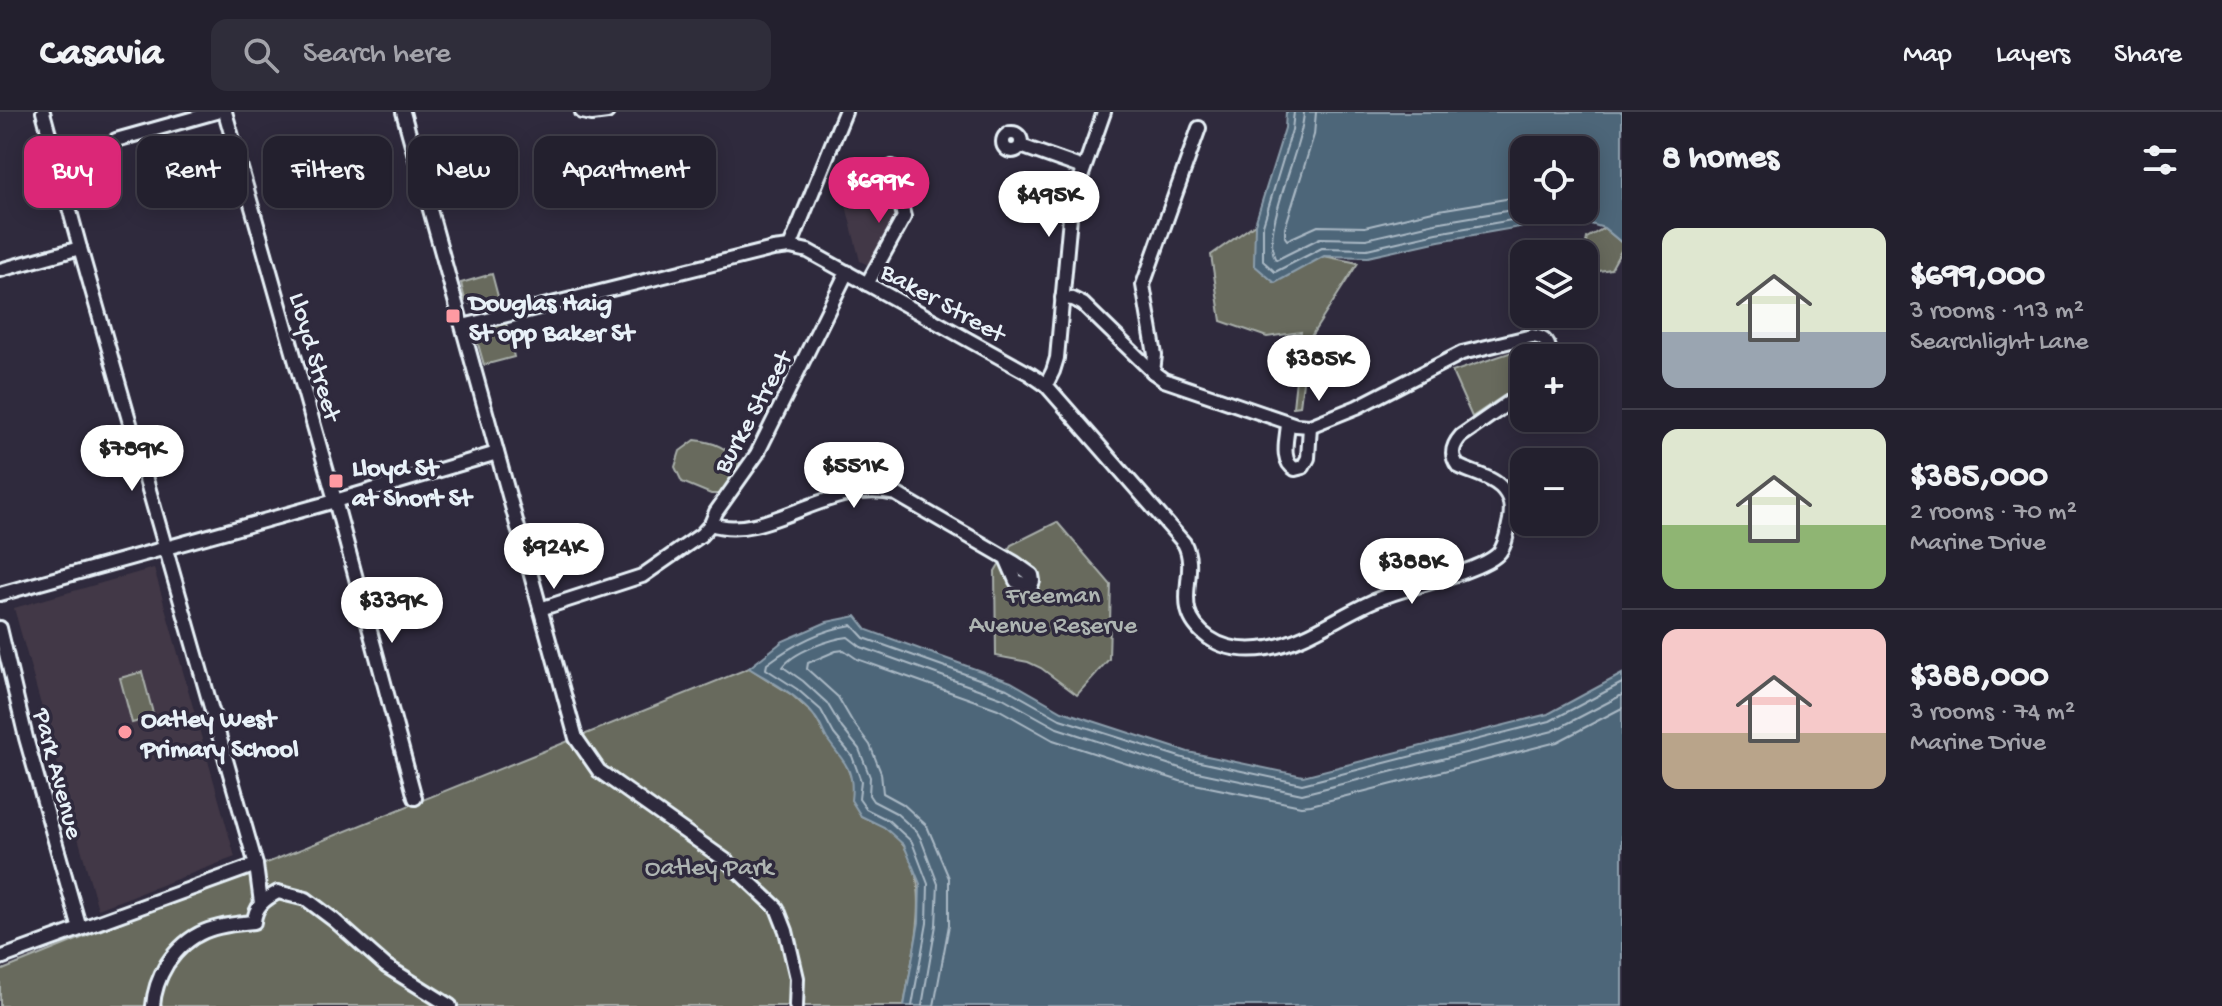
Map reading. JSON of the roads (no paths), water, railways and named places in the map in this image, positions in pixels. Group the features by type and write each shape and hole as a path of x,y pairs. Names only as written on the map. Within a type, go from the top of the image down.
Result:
{"street":[{"path":"43,112 256,865 261,903"},
{"path":"121,139 216,112"},
{"name":"Lloyd Street","path":"225,112 415,798"},
{"path":"403,112 576,738 599,771 728,862 777,908 797,978 796,1006"},
{"path":"582,112 607,112"},
{"path":"463,326 790,247 845,112"},
{"path":"1046,385 1057,358 1070,214 1104,112"},
{"path":"1153,372 1155,355 1143,285 1199,128"},
{"path":"1021,146 1083,168"},
{"path":"867,284 904,217 892,167"},
{"name":"Baker Street","path":"790,247 808,251 847,272 1046,385 1184,543 1189,557 1186,601 1193,622 1217,643 1239,649 1288,644 1377,599 1479,565 1500,553 1512,510 1511,503 1500,485 1458,466 1453,457 1453,447 1461,436 1510,402"},
{"path":"0,270 80,248"},
{"name":"Burke Street","path":"540,609 642,576 701,535 751,465 847,272"},
{"path":"1062,298 1083,304 1153,372 1173,385 1288,424 1310,426 1357,407 1462,353 1532,336 1548,344"},
{"path":"1288,424 1286,460 1295,469 1303,467 1307,461 1310,426"},
{"path":"0,594 497,453"},
{"path":"711,524 725,529 746,527 846,493 880,490 896,494 1006,558"},
{"name":"Park Avenue","path":"0,628 26,738 80,929"},
{"path":"256,865 278,892 306,899 386,966 450,1006"},
{"path":"0,958 256,865"},
{"path":"153,1006 162,973 185,943 207,930 254,922 255,912 261,903 278,892"}],"water":[{"path":"1286,112 1622,112 1622,243 1604,228 1591,224 1598,224 1598,136 1510,136 1510,224 1537,224 1368,257 1324,256 1275,283 1254,265 1255,224 1285,128"},
{"path":"856,616 867,630 1011,682 1062,711 1188,752 1303,776 1548,714 1622,674 1622,1006 904,1006 919,922 920,884 904,845 884,827 861,816 851,800 847,766 817,719 801,702 749,668 783,641 827,622"}],"place":[{"name":"Douglas Haig St opp Baker St","path":"453,316"},
{"name":"Lloyd St at Short St","path":"336,481"},
{"name":"Oatley West Primary School","path":"125,732"}],"park label":[{"name":"Freeman Avenue Reserve","path":"1053,608"},
{"name":"Oatley Park","path":"709,865"}]}
